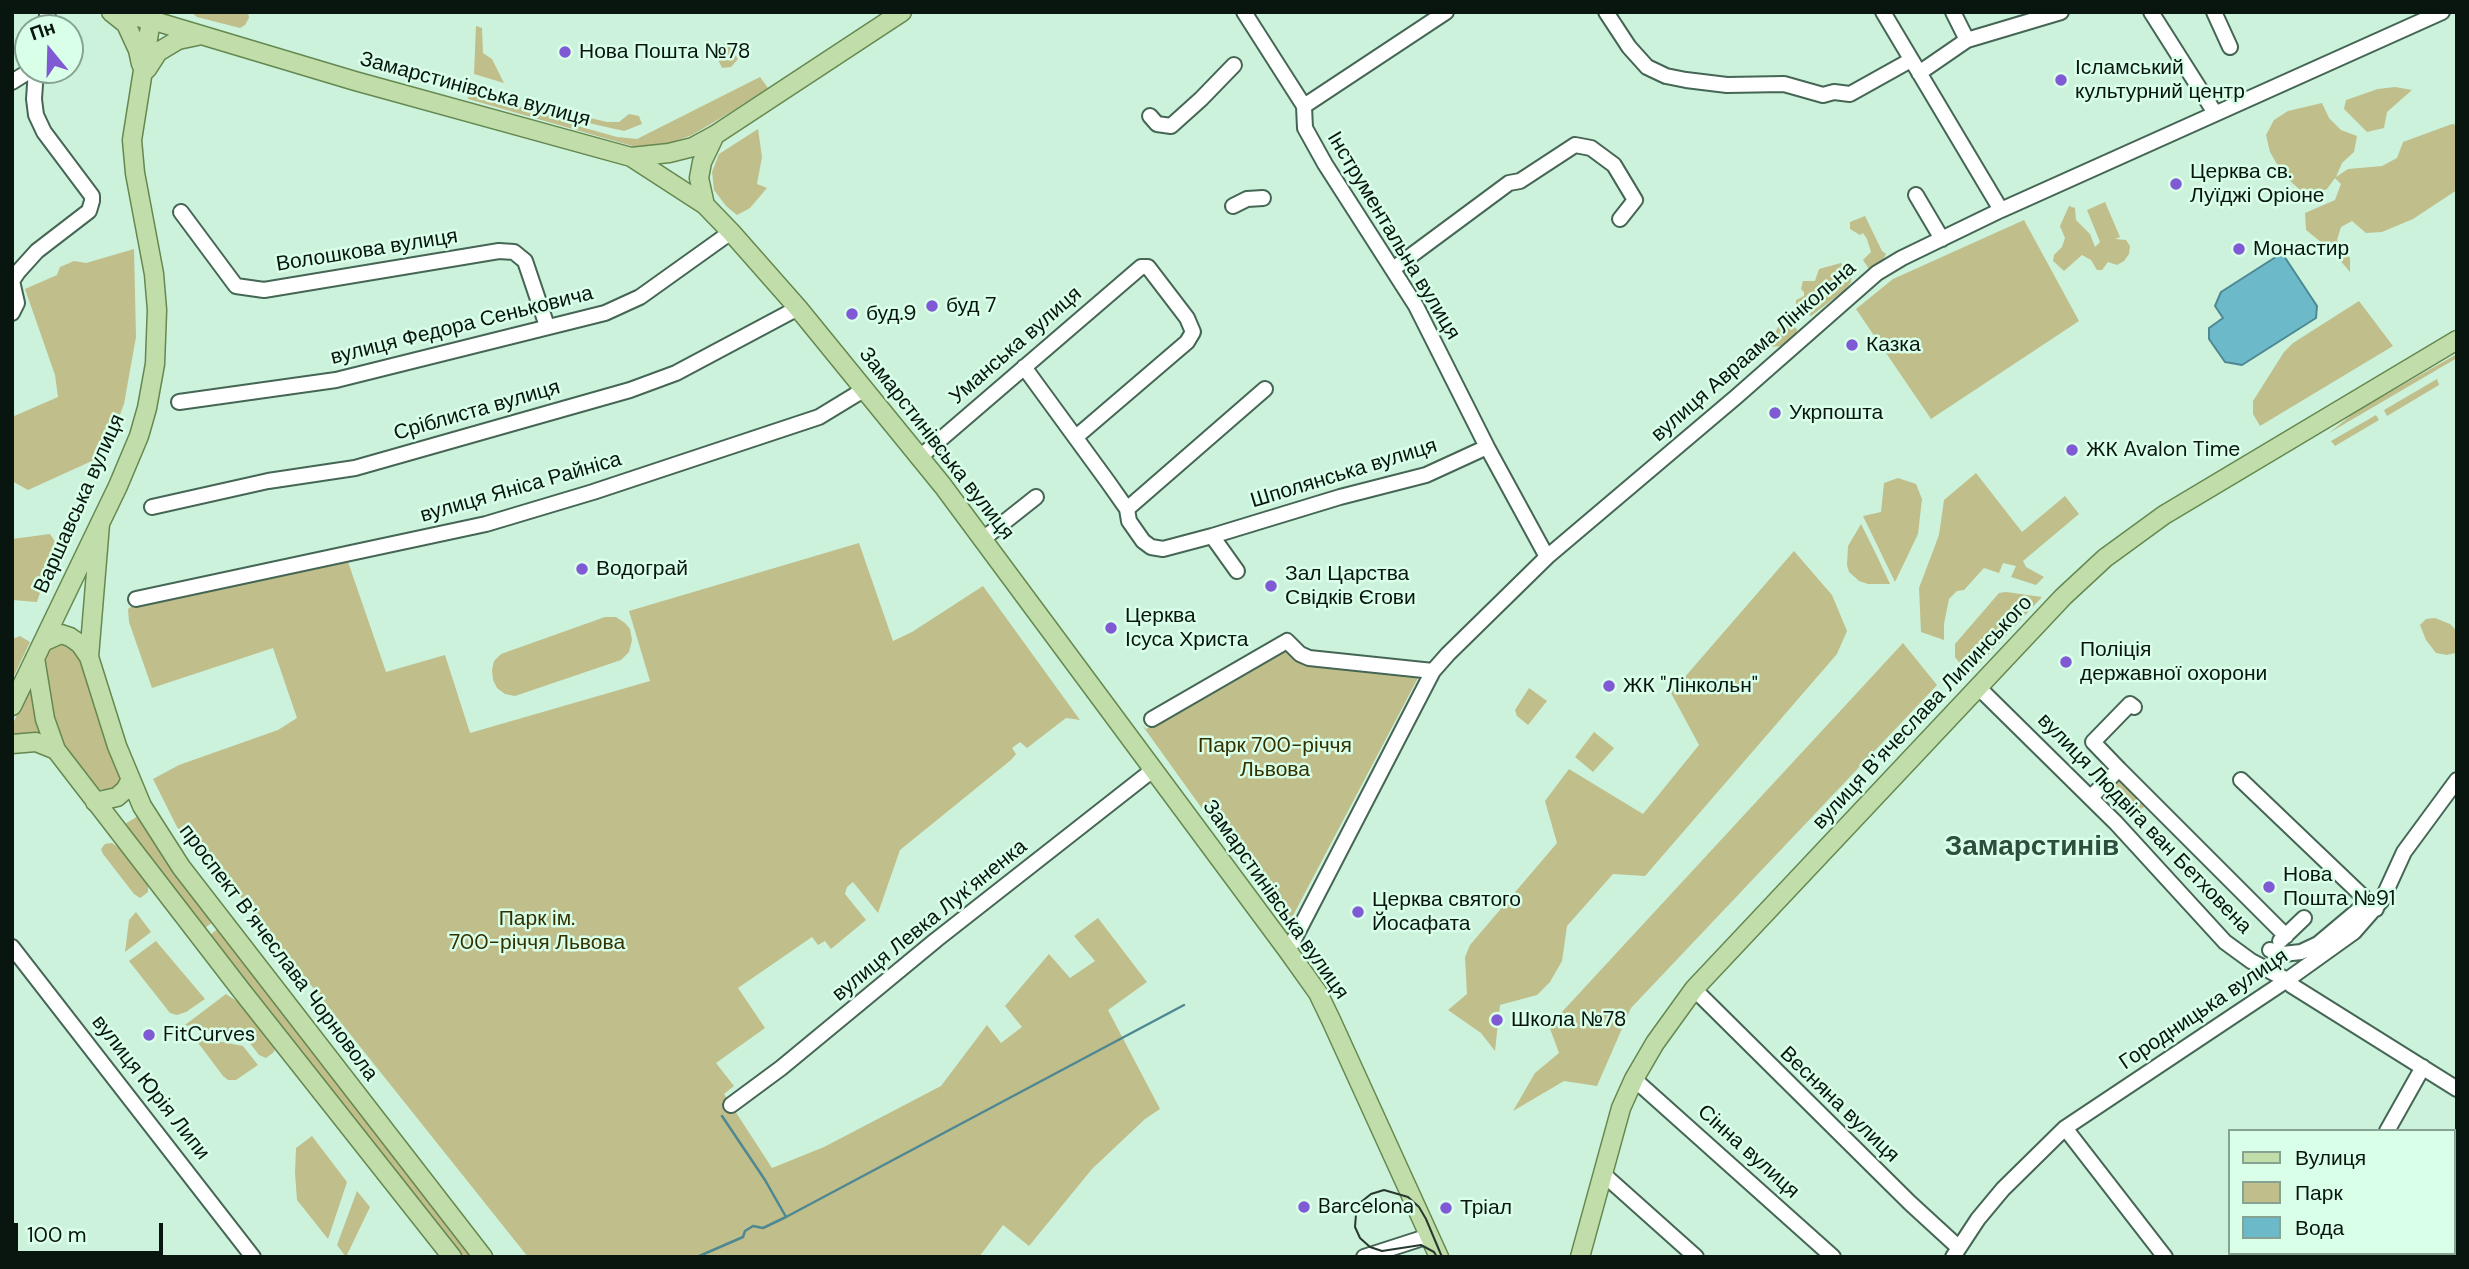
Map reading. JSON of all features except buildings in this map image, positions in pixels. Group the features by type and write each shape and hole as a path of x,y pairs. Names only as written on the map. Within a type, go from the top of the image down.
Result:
{"main road":[{"name":"Замарстинівська вулиця","path":"112,12 152,20 355,81 631,157 705,205 798,307 983,539 1129,732 1318,993 1439,1257"},
{"path":"112,12 126,24 133,37 143,74"},
{"path":"631,157 669,153 693,147 902,12"},
{"name":"Варшавська вулиця","path":"12,706 100,524 139,436 147,408 155,364 157,310 154,274 135,173 132,140 152,20"},
{"path":"143,74 158,52 178,40 201,35"},
{"path":"788,84 823,61 829,60"},
{"path":"705,205 699,178 702,162 715,135"},
{"name":"вулиця Вʼячеслава Липинського","path":"1580,1257 1621,1108 1655,1043 1695,989 2077,583 2144,529 2313,424 2457,340"},
{"name":"проспект Вʼячеслава Чорновола","path":"100,524 89,657 104,710 130,781 155,829 181,867 483,1257"},
{"path":"89,657 70,637 61,634 39,650 43,708 56,750 452,1257"},
{"path":"12,744 36,742 56,750"},
{"path":"95,802 117,797 130,781"}],"street":[{"name":"Інструментальна вулиця","path":"1244,12 1304,106 1305,128 1325,164 1416,306 1487,447 1547,557"},
{"path":"1304,106 1446,12"},
{"path":"1606,12 1629,47 1647,67 1666,76 1686,80 1727,85 1784,84 1822,95 1834,92 1850,94 1911,60"},
{"path":"1883,12 2001,210"},
{"path":"1953,12 1967,40"},
{"path":"1919,73 1967,40 2061,12"},
{"path":"2151,12 2216,113"},
{"path":"2214,12 2230,47"},
{"name":"вулиця Авраама Лінкольна","path":"1288,951 1433,671 1547,557 1878,273 1902,258 2001,210 2442,12"},
{"path":"1150,116 1157,124 1171,126 1234,65"},
{"path":"12,313 17,303 12,281 18,272 37,251 89,211 92,201 92,196 44,132 36,115 33,84"},
{"path":"1393,269 1509,183 1520,181 1575,145 1591,148 1614,165 1628,188 1635,200 1620,219"},
{"path":"1916,195 1941,239"},
{"path":"1233,206 1247,199 1263,198"},
{"name":"Волошкова вулиця","path":"181,212 236,286 264,290 499,251 514,252 525,261 547,326"},
{"name":"вулиця Федора Сеньковича","path":"179,402 336,380 605,313 640,297 731,232"},
{"name":"Уманська вулиця","path":"919,457 1141,267 1148,267 1187,318 1193,332 1187,342 1076,437"},
{"name":"Сріблиста вулиця","path":"152,507 268,481 355,468 630,390 676,373 798,307"},
{"path":"1024,367 1127,509 1265,389"},
{"name":"вулиця Яніса Райніса","path":"136,599 486,524 593,492 819,417 865,389"},
{"name":"Шполянська вулиця","path":"1127,509 1129,521 1138,536 1151,547 1163,549 1426,475 1487,447"},
{"path":"983,539 1036,498"},
{"path":"1212,536 1237,572"},
{"path":"1152,719 1287,641 1300,654 1309,658 1433,671"},
{"name":"вулиця Людвіга ван Бетховена","path":"1978,687 2116,823 2225,942 2457,1089"},
{"path":"2093,742 2130,704 2134,708"},
{"path":"2099,727 2089,738 2286,936"},
{"name":"вулиця Левка Лукʼяненка","path":"731,1105 781,1068 936,940 1154,769"},
{"path":"2095,793 2119,769"},
{"path":"2241,780 2372,905 2318,944 2301,952 2283,954 2270,950"},
{"name":"Городницька вулиця","path":"1955,1252 2003,1189 2065,1128 2347,937 2372,905 2386,893 2404,852 2457,780"},
{"path":"2255,963 2304,918"},
{"name":"вулиця Юрія Липи","path":"12,947 253,1257"},
{"name":"Весняна вулиця","path":"1695,989 1718,1018 1910,1203 1955,1252"},
{"path":"2388,1129 2423,1067"},
{"name":"Сінна вулиця","path":"1634,1079 1833,1257"},
{"path":"2065,1128 2165,1257"},
{"path":"1602,1173 1696,1257"},
{"path":"1364,1257 1429,1236"}],"green space":[{"path":"191,12 248,12 249,18 240,28 197,17"},
{"path":"476,26 482,28 483,53 492,59 504,83 474,74"},
{"path":"727,43 738,59 731,67 722,68 713,49"},
{"path":"760,77 768,88 729,113 692,135 661,146 649,147 636,147 468,99 469,94 545,113 567,123 617,137 637,139"},
{"path":"2395,87 2412,90 2387,112 2384,128 2367,132 2344,109 2346,100 2378,89"},
{"path":"2322,103 2329,118 2341,130 2357,136 2354,152 2342,163 2336,177 2348,169 2382,166 2397,158 2403,142 2452,124 2457,125 2457,190 2413,219 2382,232 2366,233 2352,221 2341,227 2337,240 2350,258 2350,272 2332,251 2306,230 2305,213 2335,200 2341,184 2335,178 2327,189 2312,195 2300,190 2278,166 2270,152 2266,135 2274,120 2288,111"},
{"path":"550,108 607,122 619,122 629,114 639,116 642,124 624,131 571,119"},
{"path":"758,129 762,157 757,184 767,188 750,208 737,215 714,190 712,172 719,154"},
{"path":"2105,202 2120,237 2115,239 2126,240 2130,246 2129,254 2117,265 2108,262 2102,270 2097,270 2091,260 2082,255 2064,271 2053,261 2065,238 2060,226 2069,206 2075,208 2076,220 2090,234 2095,247 2100,242 2087,210"},
{"path":"1865,216 1886,254 1873,269 1869,269 1863,260 1871,252 1867,239 1863,233 1860,235 1850,229 1850,222"},
{"path":"2024,220 2079,321 1931,419 1856,309 1893,279"},
{"path":"134,249 136,337 124,404 105,455 28,490 12,481 12,417 58,397 55,375 25,289 57,275 60,267 74,261 86,263"},
{"path":"1841,263 1852,275 1845,290 1811,316 1796,306 1796,300 1804,296 1801,289 1803,281 1815,281 1819,269"},
{"path":"2359,301 2393,346 2260,426 2253,414 2253,401 2284,352 2293,343"},
{"path":"1789,323 1797,329 1796,334 1782,346 1768,347 1778,327"},
{"path":"2457,354 2457,358 2329,433 2355,412"},
{"path":"2437,379 2439,385 2387,416 2384,410"},
{"path":"2376,415 2379,420 2335,446 2331,441"},
{"path":"1976,473 2022,532 2065,496 2079,514 2023,561 2026,567 2044,577 2036,585 2011,577 2016,566 2003,563 1999,573 1984,568 1964,590 1957,591 1949,599 1944,640 1921,632 1919,588 1939,535 1944,500"},
{"path":"1898,478 1916,484 1922,499 1918,534 1895,582 1863,516 1881,512 1884,483"},
{"path":"1861,524 1890,584 1868,584 1859,581 1849,572 1848,546"},
{"path":"50,534 60,549 49,565 37,602 12,600 12,539"},
{"name":"Парк ім. 700-річчя Львова","path":"859,543 893,641 912,632 983,586 1080,720 1066,718 1027,748 1020,742 1012,748 1016,754 1011,760 900,850 878,913 853,882 847,887 845,894 866,920 831,949 825,941 818,945 812,937 738,988 765,1028 716,1063 734,1086 724,1094 772,1168 824,1147 941,1086 987,1025 1001,1043 1022,1027 1005,1006 1049,954 1070,978 1095,961 1074,936 1098,918 1147,982 1108,1010 1160,1109 1145,1119 1092,1169 1029,1246 1003,1225 979,1257 528,1257 239,895 203,864 177,827 153,779 179,765 278,730 297,718 273,648 152,688 129,622 128,609 136,603 347,559 386,672 445,655 470,733 650,681 629,611"},
{"path":"1794,551 1832,595 1847,631 1837,654 1645,876 1613,874 1567,926 1562,961 1550,982 1537,995 1500,1005 1495,1051 1481,1033 1448,1010 1467,994 1465,957 1470,945 1557,843 1545,801 1569,769 1643,814 1699,745 1671,693"},
{"path":"1999,593 2042,597 1972,672 1964,669 1955,657 1955,644"},
{"path":"605,617 616,617 630,629 632,640 629,652 621,660 515,696 505,694 497,688 492,670 494,661 501,654"},
{"path":"2435,618 2450,624 2456,630 2455,653 2436,653 2426,640 2420,625 2426,619"},
{"path":"20,636 30,642 12,680 12,639"},
{"path":"60,639 78,650 96,713 121,778 114,789 97,790 73,761 60,739 49,709 44,662 55,641"},
{"path":"1903,643 1937,685 1631,1008 1597,1086 1564,1081 1513,1111 1535,1073 1559,1053 1549,1026"},
{"name":"Парк 700-річчя Львова","path":"1288,648 1304,666 1419,676 1287,927 1142,725 1146,729"},
{"path":"34,675 47,739 12,742 12,726"},
{"path":"1529,688 1547,701 1528,725 1517,716 1515,710"},
{"path":"1594,732 1614,748 1593,772 1575,757"},
{"path":"2120,777 2147,804 2133,817 2107,790"},
{"path":"140,815 164,857 215,920 204,929 123,825"},
{"path":"112,843 125,852 148,885 148,892 140,898 103,854 101,849 105,844"},
{"path":"136,912 151,932 125,952 129,920"},
{"path":"220,927 475,1254 471,1257 460,1257 300,1052 210,935"},
{"path":"156,941 205,999 186,1012 177,1015 170,1013 129,961"},
{"path":"226,994 241,1004 275,1048 266,1058 259,1055 242,1033 231,1034 185,1025"},
{"path":"197,1037 243,1046 258,1065 236,1080 228,1080 196,1040"},
{"path":"312,1136 347,1182 328,1239 297,1200 296,1148"},
{"path":"357,1191 370,1207 346,1257 337,1245"}],"water":[{"path":"2282,253 2317,306 2316,318 2242,365 2225,362 2209,339 2209,328 2223,318 2215,306 2221,292"}],"waterway":[{"path":"722,1116 786,1217 1184,1005"},
{"path":"697,1257 743,1237 745,1231 753,1226 763,1228 786,1217"}],"tram line":[{"path":"1437,1257 1434,1252 1421,1245 1382,1251 1370,1247 1360,1238 1355,1227 1361,1202 1371,1194 1384,1190 1408,1197 1419,1207 1426,1219 1442,1257"}],"place":[{"name":"Нова Пошта №78","path":"565,52"},
{"name":"Ісламський культурний центр","path":"2061,80"},
{"name":"Церква св. Луїджі Оріоне","path":"2176,184"},
{"name":"Монастир","path":"2239,249"},
{"name":"буд 7","path":"932,306"},
{"name":"буд.9","path":"852,314"},
{"name":"Казка","path":"1852,345"},
{"name":"Укрпошта","path":"1775,413"},
{"name":"ЖК Avalon Time","path":"2072,450"},
{"name":"Водограй","path":"582,569"},
{"name":"Зал Царства Свідків Єгови","path":"1271,586"},
{"name":"Церква Ісуса Христа","path":"1111,628"},
{"name":"Поліція державної охорони","path":"2066,662"},
{"name":"ЖК \"Лінкольн\"","path":"1609,686"},
{"name":"Нова Пошта №91","path":"2269,887"},
{"name":"Церква святого Йосафата","path":"1358,912"},
{"name":"Школа №78","path":"1497,1020"},
{"name":"FitCurves","path":"149,1035"},
{"name":"Barcelona","path":"1304,1207"},
{"name":"Тріал","path":"1446,1208"}],"district":[{"name":"Замарстинів","path":"2032,848"}]}
